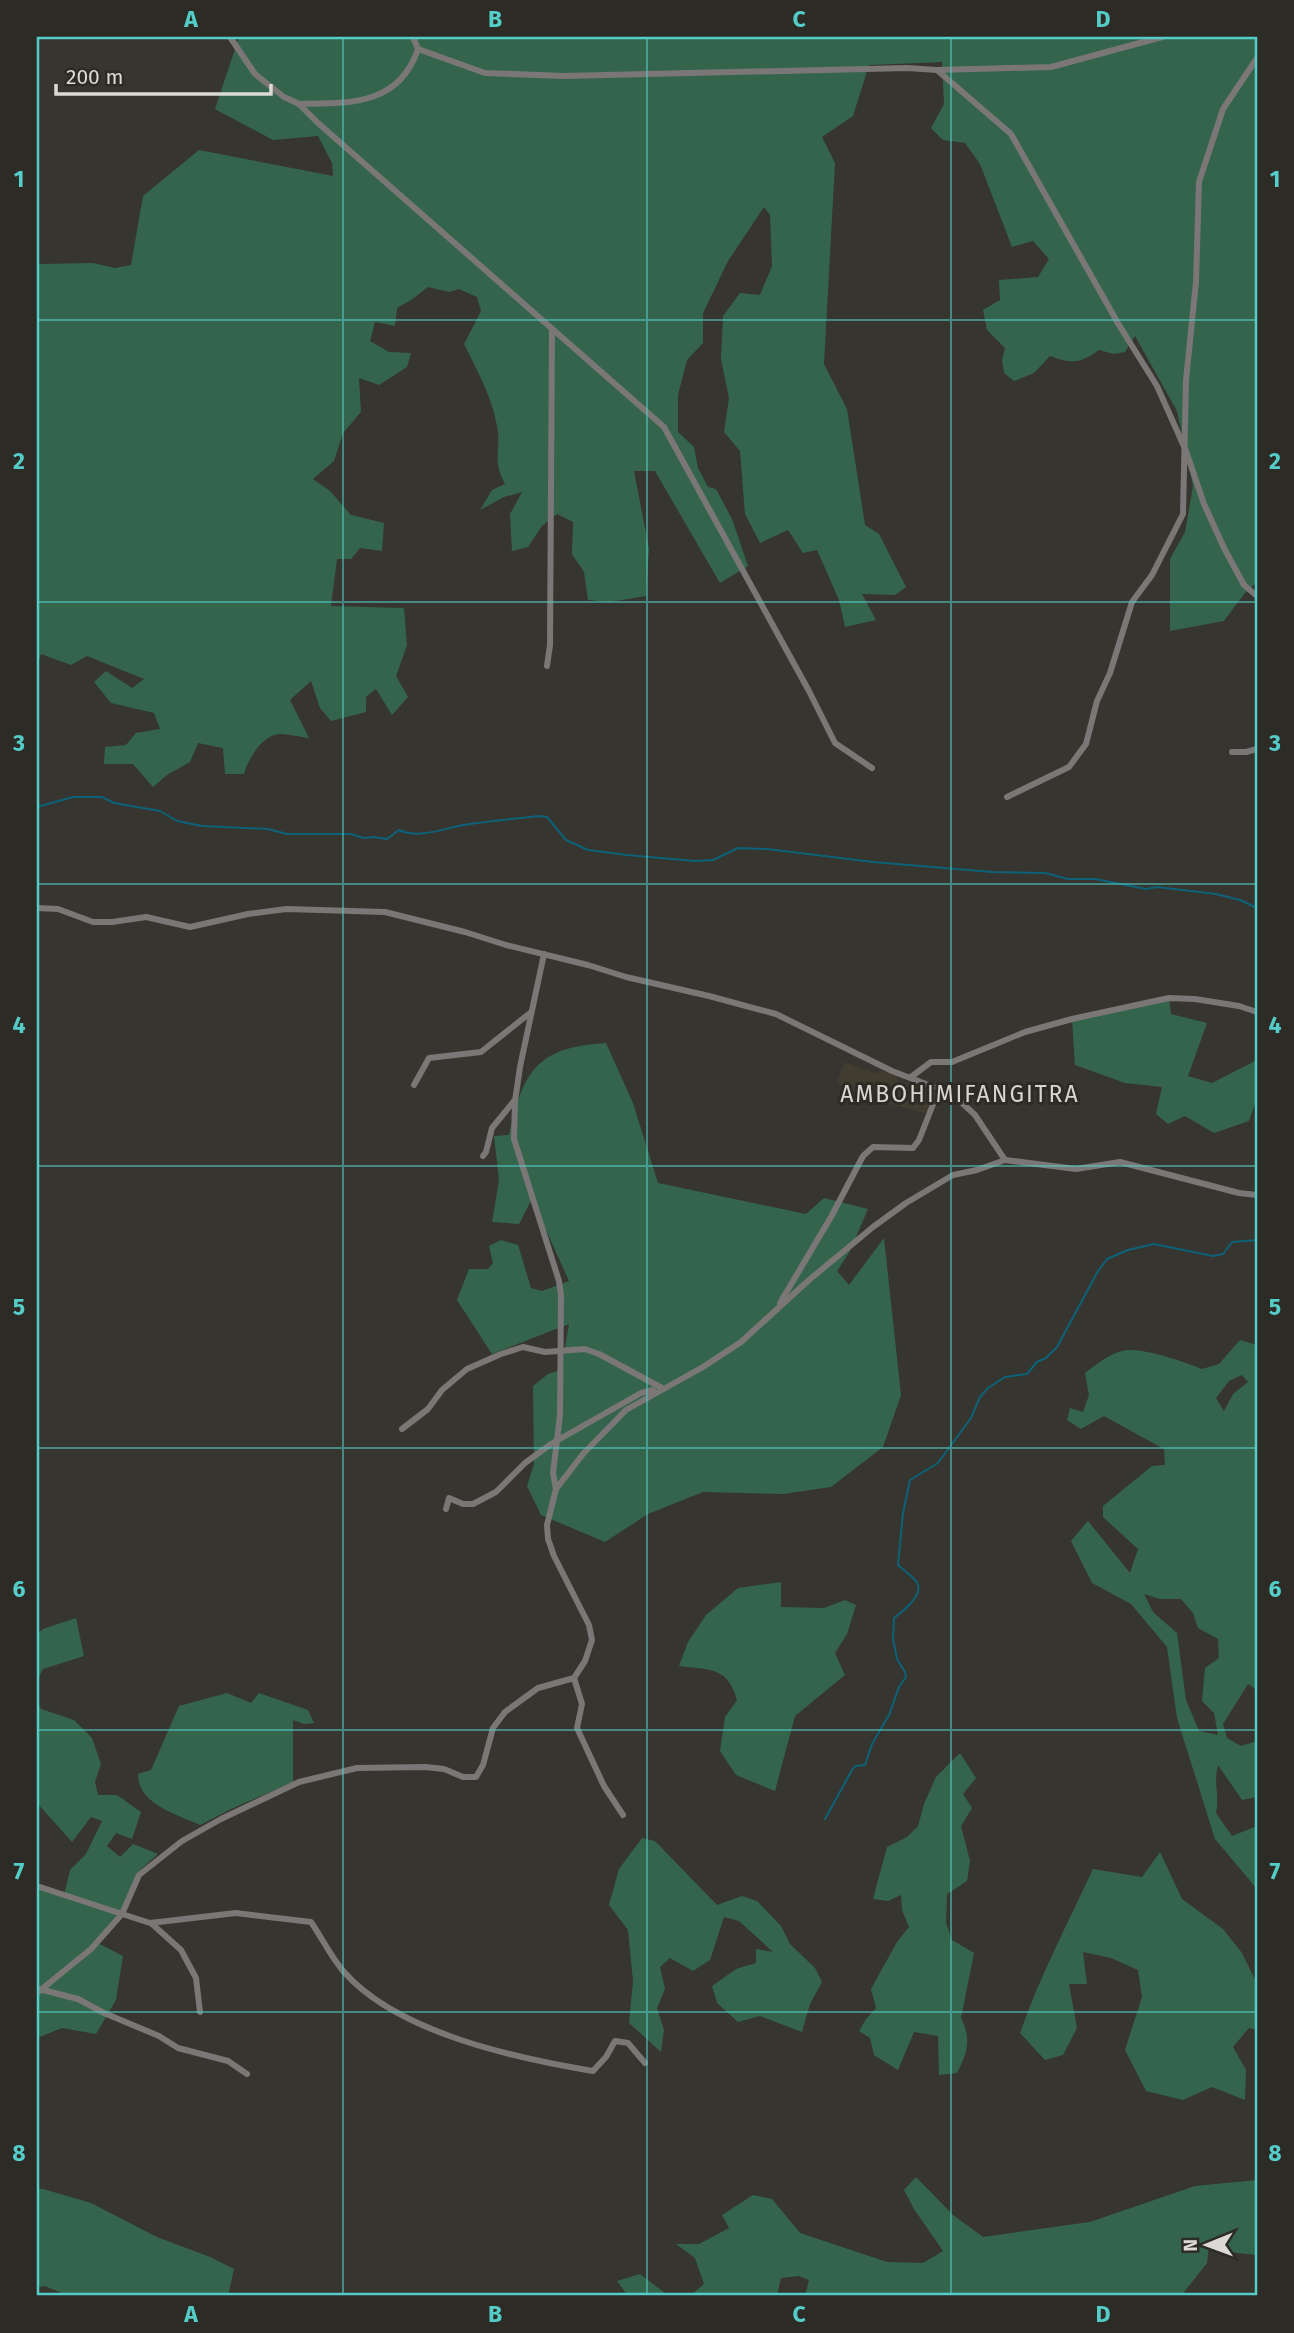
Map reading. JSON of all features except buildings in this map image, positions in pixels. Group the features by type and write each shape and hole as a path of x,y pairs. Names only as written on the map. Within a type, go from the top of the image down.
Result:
{"street":[{"path":"230,37 255,74 284,97 299,104 664,427 835,743 872,768"},
{"path":"299,104 353,103 394,88 412,65 418,49 413,37"},
{"path":"418,49 485,73 564,76 907,68 937,70 1051,66 1162,37"},
{"path":"1007,797 1069,767 1086,744 1097,701 1110,673 1132,602 1153,575 1183,514 1186,380 1196,282 1199,182 1223,109 1257,58"},
{"path":"937,70 1011,134 1119,325 1157,386 1224,548 1244,585 1257,596"},
{"path":"547,666 550,645 552,328"},
{"path":"1232,752 1257,749"},
{"path":"37,908 58,909 93,922 146,917 190,927 286,909 385,912 465,932 626,978 776,1014 860,1055 939,1089 961,1102 975,1115 1005,1160"},
{"path":"544,954 515,1101 514,1139 559,1281 562,1350 558,1440 553,1473 556,1489"},
{"path":"911,1077 931,1062 952,1062 1025,1032 1169,998 1239,1006 1257,1013"},
{"path":"414,1084 429,1058 481,1052 531,1012"},
{"path":"775,1311 831,1217 863,1156 873,1147 913,1148 919,1140 939,1089"},
{"path":"483,1156 492,1128 515,1101"},
{"path":"38,1991 91,1950 122,1914 139,1875 182,1841 221,1819 299,1783 357,1768 425,1767 444,1769 463,1777 476,1777 483,1765 493,1728 505,1712 538,1688 574,1678 592,1640 589,1625 548,1539 547,1525 556,1489 583,1454 626,1410 741,1342 859,1238 906,1203 953,1175 1005,1160 1076,1169 1120,1162 1239,1193 1257,1195"},
{"path":"402,1429 428,1409 442,1390 467,1369 523,1347 545,1352 585,1349 662,1388"},
{"path":"446,1509 449,1498 463,1504 474,1504 496,1492 525,1463 558,1440 641,1393 662,1388"},
{"path":"574,1678 582,1704 577,1728 604,1786 623,1815"},
{"path":"37,1886 150,1923 181,1950 196,1978 200,2012"},
{"path":"150,1923 236,1913 311,1922 344,1972 383,2005 443,2035 543,2063 593,2071 607,2057 615,2041 628,2043 645,2063"},
{"path":"38,1991 78,1999 159,2036 178,2048 228,2061 247,2074"}],"shaded area":[{"path":"844,1062 878,1074 880,1070 897,1076 897,1080 934,1092 926,1113 860,1097 837,1082"}],"green space":[{"path":"239,37 1257,37 1257,582 1244,594 1224,621 1170,631 1170,559 1185,532 1193,486 1177,411 1135,336 1125,352 1114,354 1099,350 1075,361 1050,356 1034,373 1014,381 1004,373 1002,360 1005,348 987,330 983,310 1000,300 999,280 1038,277 1049,259 1033,241 1012,247 980,164 965,143 943,140 931,128 944,104 942,62 869,65 853,116 822,137 835,163 824,364 847,409 865,525 879,534 906,587 895,595 862,594 876,620 845,627 839,600 817,550 803,553 788,530 760,543 745,514 740,451 724,432 729,398 721,359 723,316 740,293 760,295 772,266 770,215 764,207 728,261 703,313 703,343 687,360 678,395 678,432 694,447 698,468 708,487 716,489 732,519 748,566 720,583 655,471 634,471 649,549 646,596 609,602 588,600 584,572 572,554 573,522 557,514 542,526 528,547 512,551 510,514 522,492 504,497 480,510 492,490 505,484 499,467 495,415 484,384 464,344 481,311 477,297 459,289 449,292 428,287 397,308 395,326 375,322 370,341 389,352 411,353 407,367 379,385 359,378 361,412 343,433 334,461 313,479 330,491 351,515 384,523 382,551 360,548 351,559 337,559 331,606 404,608 407,645 396,676 408,697 392,715 376,689 366,697 366,712 331,721 320,708 311,681 290,700 309,738 273,735 252,755 244,774 225,774 223,748 198,743 190,762 167,775 153,787 133,764 104,764 105,747 126,745 136,733 160,729 154,713 111,703 94,682 106,671 132,688 144,679 87,656 71,665 41,654 37,665 37,263 93,263 115,268 131,265 143,196 199,150 333,176 332,163 318,136 273,140 215,109"},
{"path":"1169,998 1171,1014 1207,1023 1188,1076 1212,1083 1257,1060 1257,1098 1249,1121 1214,1133 1185,1116 1168,1124 1156,1114 1162,1087 1125,1083 1075,1065 1072,1020"},
{"path":"606,1043 633,1103 658,1183 806,1214 824,1198 868,1209 849,1253 837,1271 849,1285 884,1238 901,1395 883,1447 831,1487 783,1494 703,1492 648,1514 605,1542 541,1515 527,1486 534,1464 533,1386 548,1374 561,1370 569,1324 492,1354 457,1300 469,1269 488,1269 493,1263 489,1246 501,1240 518,1245 531,1288 542,1291 569,1281 532,1199 519,1224 492,1222 499,1180 494,1136 509,1135 520,1094 537,1066 564,1050"},
{"path":"1240,1340 1257,1345 1257,1690 1248,1684 1223,1724 1227,1738 1241,1746 1257,1741 1257,1797 1242,1800 1218,1765 1216,1813 1232,1836 1257,1826 1257,1889 1215,1839 1177,1718 1167,1647 1131,1604 1092,1583 1071,1541 1088,1521 1130,1573 1138,1549 1103,1517 1103,1506 1152,1466 1165,1465 1164,1449 1104,1416 1081,1429 1067,1420 1070,1408 1083,1412 1089,1395 1085,1373 1111,1355 1128,1350 1155,1354 1202,1369 1219,1364","holes":["1242,1375 1248,1382 1233,1394 1224,1411 1216,1398 1229,1381","1144,1594 1160,1599 1181,1599 1193,1613 1198,1628 1218,1639 1219,1658 1205,1668 1202,1701 1214,1713 1218,1735 1199,1731 1186,1700 1177,1633 1153,1612"]},
{"path":"781,1582 781,1607 824,1608 845,1600 856,1605 847,1634 835,1653 845,1675 795,1716 775,1791 736,1775 720,1751 725,1717 737,1700 728,1681 716,1672 679,1666 688,1642 706,1615 738,1588"},
{"path":"76,1618 84,1656 43,1669 37,1680 37,1634 43,1629"},
{"path":"227,1693 251,1703 259,1693 308,1710 314,1723 304,1724 293,1720 293,1782 200,1825 152,1801 144,1794 138,1774 151,1770 179,1706"},
{"path":"37,1701 41,1709 74,1720 92,1738 101,1764 95,1782 98,1795 117,1795 141,1812 132,1839 116,1833 107,1846 120,1857 133,1844 158,1854 140,1870 126,1905 96,1942 123,1956 116,2000 96,2034 62,2028 37,2038 37,1886 64,1895 70,1870 86,1854 102,1821 91,1817 72,1842 37,1803"},
{"path":"960,1753 976,1778 963,1794 972,1808 961,1826 970,1861 967,1881 947,1894 946,1923 952,1940 974,1953 961,2018 967,2046 957,2073 939,2075 938,2036 914,2032 898,2070 874,2055 870,2038 859,2031 876,2008 871,1989 897,1942 909,1927 902,1910 901,1895 888,1901 873,1899 887,1847 907,1837 918,1826 936,1777"},
{"path":"642,1838 655,1841 717,1905 742,1896 757,1901 781,1926 790,1944 815,1968 822,1982 810,2004 802,2032 760,2016 738,2022 717,2003 712,1986 736,1969 756,1963 756,1949 773,1952 739,1921 724,1917 710,1960 693,1971 670,1958 660,1967 665,1989 657,2008 664,2030 661,2052 629,2023 633,1981 628,1930 609,1905 619,1869"},
{"path":"1160,1852 1182,1899 1223,1929 1242,1953 1257,1984 1257,2030 1249,2028 1233,2047 1246,2070 1245,2100 1212,2087 1183,2100 1146,2091 1125,2050 1142,1997 1138,1970 1111,1958 1083,1952 1087,1984 1069,1984 1077,2028 1063,2055 1045,2060 1020,2033 1045,1971 1093,1869 1142,1877"},
{"path":"916,2177 953,2215 983,2237 1090,2222 1195,2186 1257,2180 1257,2255 1237,2253 1209,2245 1207,2263 1181,2296 805,2296 809,2280 799,2276 781,2278 777,2296 690,2296 704,2284 695,2258 676,2244 699,2244 729,2228 722,2215 753,2195 772,2199 800,2233 887,2262 923,2263 943,2251 904,2190"},
{"path":"37,2189 91,2203 157,2237 234,2269 228,2296 69,2296 45,2286 37,2287"},
{"path":"640,2274 669,2296 628,2296 617,2281"}],"waterway":[{"path":"37,807 73,797 102,797 114,803 160,811 177,821 202,826 268,829 287,834 350,834 387,839 399,830 414,834 539,816 547,817 566,840 588,850 627,855 695,861 713,860 738,848 767,849 873,862 992,872 1045,873 1068,879 1095,879 1146,889 1157,887 1216,894 1257,908"},
{"path":"825,1819 852,1770 855,1766 865,1765 872,1744 906,1677 897,1659 893,1639 894,1618 912,1602 918,1591 916,1581 898,1565 903,1513 910,1480 938,1463 971,1418 980,1397 988,1388 1005,1377 1027,1374 1037,1362 1046,1358 1057,1347 1107,1259 1128,1250 1154,1244 1213,1256 1223,1254 1232,1242 1257,1240"}],"district":[{"name":"AMBOHIMIFANGITRA","path":"960,1094"}]}
